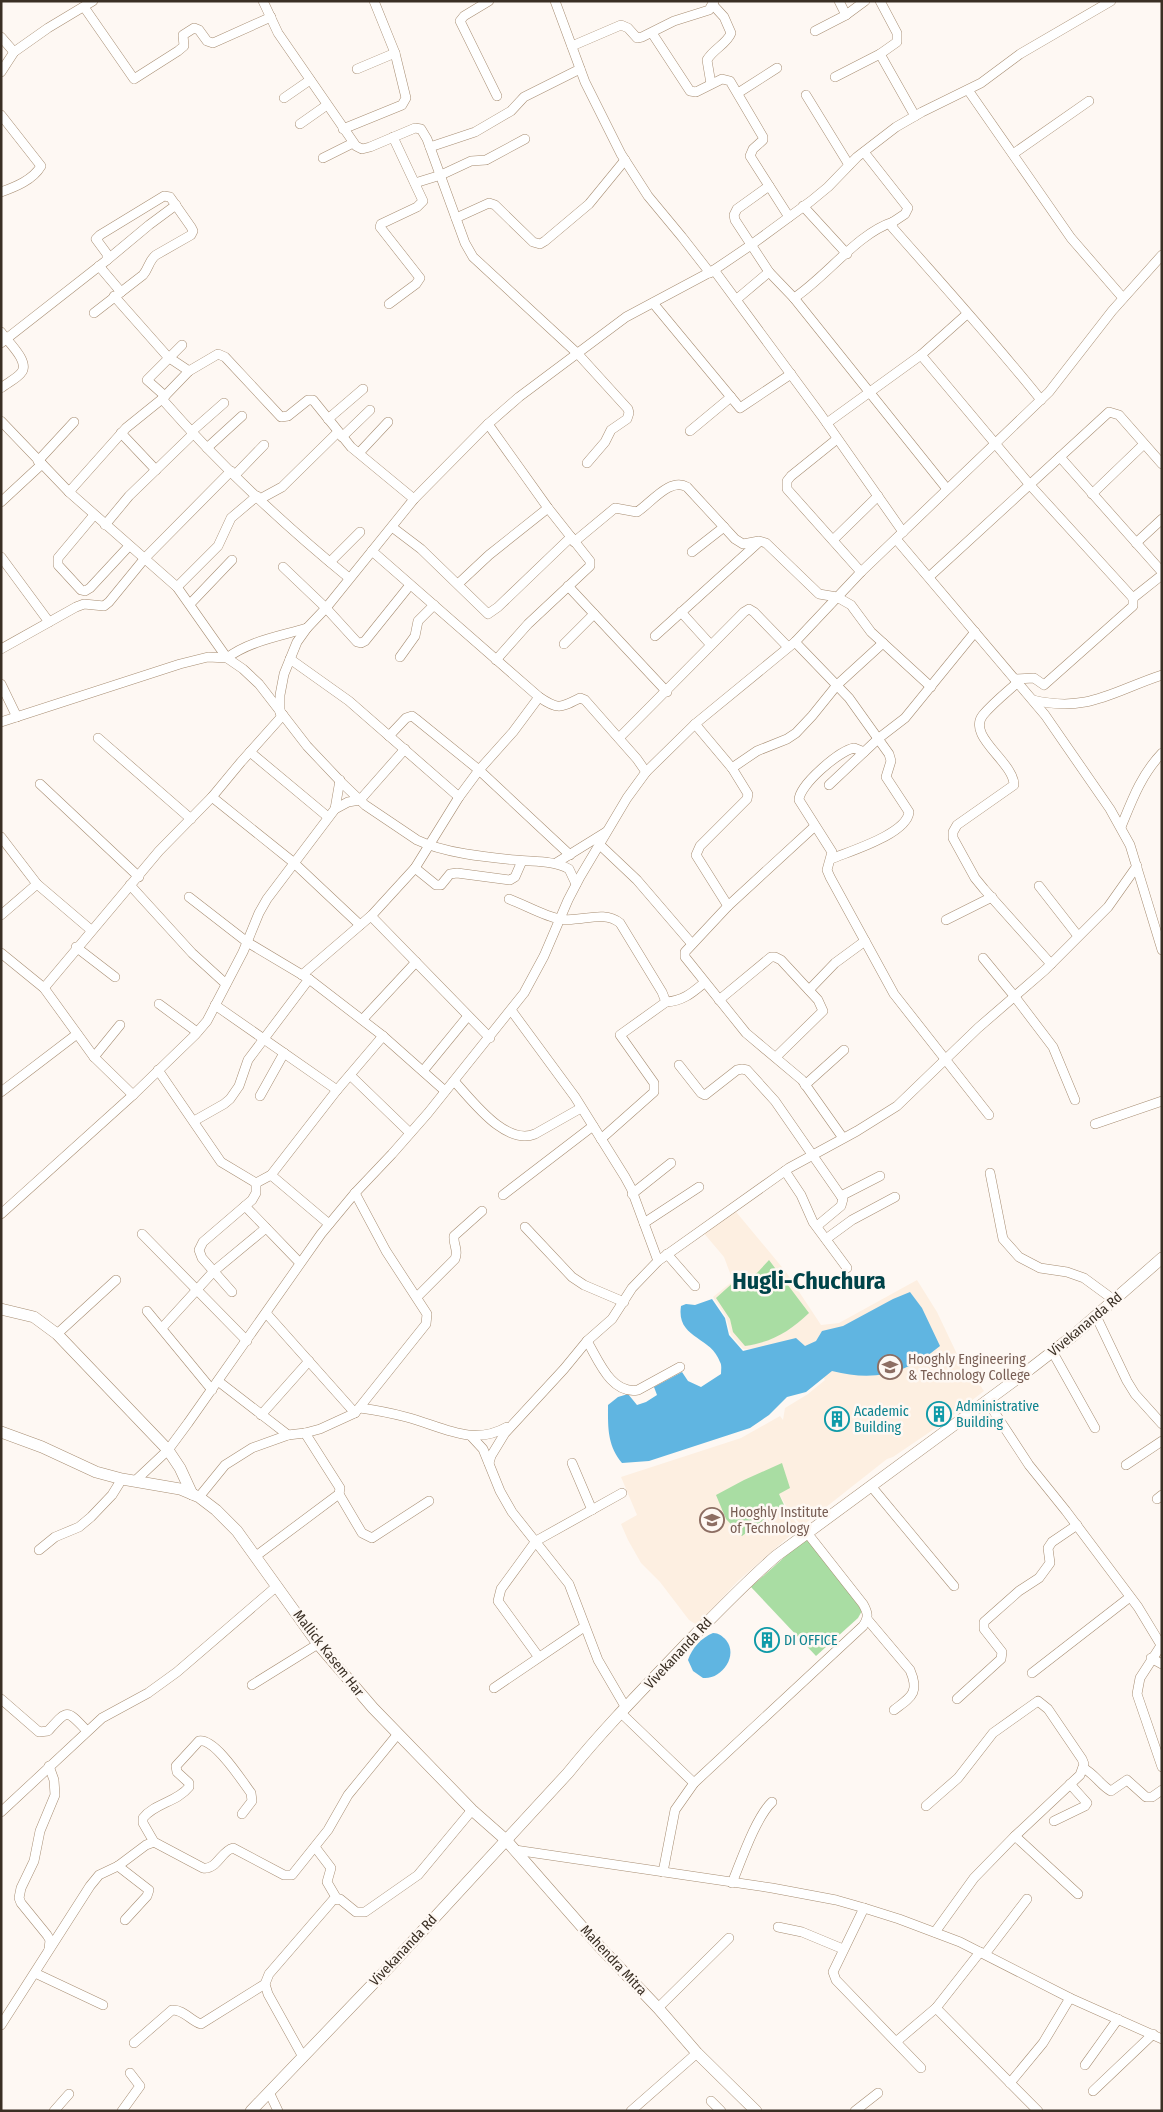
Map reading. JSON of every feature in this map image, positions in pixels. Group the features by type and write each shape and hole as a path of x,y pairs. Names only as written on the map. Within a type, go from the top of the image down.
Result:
{"street":[{"path":"1,72 14,52 48,28 93,1"},
{"path":"263,1 278,33 353,143 362,149 415,128 421,129 430,147 465,243 474,257 578,354 628,409 627,418 611,430 605,442 587,463"},
{"path":"343,129 405,102 406,98 395,53 374,1"},
{"path":"489,1 479,4 460,21 497,96"},
{"path":"555,1 598,111 625,160 648,196 737,299 903,532"},
{"path":"839,1 846,15"},
{"path":"815,31 846,15 865,1"},
{"path":"835,77 894,46 898,38 880,1"},
{"path":"44,988 76,947 139,877 159,851 212,797 281,714 280,695 297,642 414,499 488,424 519,397 626,317 712,272 751,245 828,187 849,165 896,127 968,90 996,73 1020,54 1111,1"},
{"path":"572,46 621,26 628,28 637,38 652,33 674,21 708,10 713,3 724,17 731,33 729,39 714,50 707,60 711,84"},
{"path":"84,7 134,78 178,51 184,46 183,35 194,28 199,30 207,42 213,42 271,17"},
{"path":"652,33 690,91 696,92 722,79 729,79 762,133 763,140 753,149 750,156 789,217"},
{"path":"1,37 14,52"},
{"path":"357,69 395,53"},
{"path":"880,54 915,116"},
{"path":"738,93 777,68"},
{"path":"430,147 475,132 506,114 524,97 580,69"},
{"path":"284,98 310,80"},
{"path":"968,90 1071,238 1123,298"},
{"path":"806,95 849,165"},
{"path":"1013,154 1089,101"},
{"path":"300,124 327,105"},
{"path":"1,115 41,166 38,172 24,182 1,192"},
{"path":"389,304 416,284 420,278 380,227 381,224 422,203 423,197 393,137"},
{"path":"415,183 440,175 472,161 486,160 525,139"},
{"path":"323,158 353,143"},
{"path":"794,298 815,283 874,230 893,222 905,214 908,208 864,152"},
{"path":"456,218 489,203 494,205 533,242 540,244 588,204 625,160"},
{"path":"770,186 734,212 735,220 769,272 794,298 871,391 947,489"},
{"path":"94,313 118,294 143,275 148,269 152,258 191,235 193,231 191,227 170,197 164,196 96,239 107,254 103,263 118,294 168,357 189,371"},
{"path":"1,388 22,372 24,366 21,357 3,338 176,205"},
{"path":"803,206 847,254"},
{"path":"893,222 892,226 967,314 1002,350 1041,400"},
{"path":"135,1481 168,1450 329,1224 410,1133 490,1038 511,1010 535,974 576,884 627,798 646,772 695,724 792,644 861,572 1041,400 1060,380 1123,298 1162,255"},
{"path":"737,299 769,272"},
{"path":"653,303 740,408 791,374"},
{"path":"827,424 921,355 967,314"},
{"path":"182,344 147,380 207,448 292,530 349,578"},
{"path":"69,492 122,433 163,398 189,371 213,356 222,354 282,417 288,416 308,400 312,400 358,453 414,499"},
{"path":"921,355 1030,485 1133,598 1133,606 1044,685 1034,678 1017,681 982,715 979,731 1010,771 1014,778 1014,786 957,825 953,832 953,838 975,878 1051,964"},
{"path":"328,419 363,389"},
{"path":"690,431 731,397"},
{"path":"104,525 129,496 224,403"},
{"path":"177,586 218,546 231,518 259,498 282,487 340,434 370,410"},
{"path":"929,577 1109,412 1119,415 1162,464"},
{"path":"207,448 242,416"},
{"path":"1,421 69,492 104,525 177,586 227,658 250,675 307,746 360,800 417,840 428,845 476,855 556,863 569,869 576,884"},
{"path":"1,502 40,462 74,422"},
{"path":"358,453 388,422"},
{"path":"488,424 548,508 590,562 590,566 528,624 496,660"},
{"path":"122,433 156,470"},
{"path":"836,439 787,481 787,489 861,572"},
{"path":"1092,494 1144,444"},
{"path":"1,649 84,604 104,606 114,597 145,558 264,445"},
{"path":"1060,457 1162,574 1133,598"},
{"path":"392,527 421,549 488,614 573,540 615,508 637,512 676,484 681,483 743,544 759,541 773,547 819,594 837,597 851,605 871,632 931,687"},
{"path":"833,540 878,496"},
{"path":"458,584 489,555 548,508"},
{"path":"94,515 58,558 58,565 81,590 85,591 90,588 129,546"},
{"path":"1136,543 1162,519"},
{"path":"692,552 724,527"},
{"path":"330,562 360,532"},
{"path":"896,539 1033,700 1058,733 1121,827 1130,845 1162,950"},
{"path":"655,636 759,541"},
{"path":"372,552 539,697 556,707 563,707 580,698 585,700 646,772"},
{"path":"1,557 48,622"},
{"path":"190,604 232,560"},
{"path":"283,567 326,608 357,642 361,643 365,641 410,585"},
{"path":"568,586 667,692"},
{"path":"400,657 415,636 418,621 434,605"},
{"path":"619,738 667,692 710,644 744,612 749,610 754,612 792,644 849,698 889,754 891,761 886,776 909,812 905,823 882,838 831,858"},
{"path":"681,612 710,644"},
{"path":"564,644 594,614"},
{"path":"1,722 180,664 208,657 227,658 235,651 253,644 307,628"},
{"path":"829,785 879,738 905,718 976,632"},
{"path":"732,768 757,751 787,739 796,733 837,685 883,643"},
{"path":"290,659 349,701 459,797"},
{"path":"1033,700 1053,704 1083,704 1112,695 1162,675"},
{"path":"1,684 17,717"},
{"path":"194,1121 230,1099 239,1086 248,1060 306,977 371,916 415,868 459,797 479,770 513,732 539,697"},
{"path":"389,736 406,718 412,716 479,770 570,855"},
{"path":"695,724 732,768 748,794 747,799 700,846 696,855 728,906"},
{"path":"98,738 191,819"},
{"path":"864,752 854,748 842,751 799,795 798,800 832,852 827,870 894,994 989,1115"},
{"path":"334,809 348,802 360,800 405,750"},
{"path":"250,752 328,817"},
{"path":"1121,827 1138,785 1162,753"},
{"path":"1,1214 133,1095 207,1021 267,898 334,809 340,780"},
{"path":"40,784 139,877"},
{"path":"212,797 294,862 360,925"},
{"path":"815,826 728,906 685,952 685,957 704,983 750,1037 776,1057 805,1085 843,1138"},
{"path":"556,863 606,832"},
{"path":"1,836 37,884 91,930"},
{"path":"600,845 637,880 692,944"},
{"path":"415,868 436,885 441,885 450,874 457,872 510,880 515,877 522,861"},
{"path":"489,1463 499,1442 587,1341 612,1319 640,1279 658,1260 785,1171 813,1153 843,1138 897,1106 978,1028 1051,964 1108,907 1137,866"},
{"path":"2,911 37,884"},
{"path":"130,885 192,953 226,984"},
{"path":"1039,886 1078,936"},
{"path":"946,920 992,897"},
{"path":"189,898 247,942 306,977 383,1036 445,1091"},
{"path":"509,899 560,919 606,916 616,919 662,992 666,1002"},
{"path":"371,916 490,1038"},
{"path":"809,990 840,959 865,942"},
{"path":"76,947 114,977"},
{"path":"1,953 44,988 94,1057 133,1095"},
{"path":"719,1000 771,957 781,960 818,1000 823,1011 776,1057"},
{"path":"983,958 1058,1055 1075,1100"},
{"path":"363,1020 416,962"},
{"path":"601,1139 654,1092 654,1083 620,1034 666,1002 682,1000 704,983"},
{"path":"159,1004 197,1032"},
{"path":"214,1005 337,1090"},
{"path":"511,1010 582,1108 625,1177 658,1260"},
{"path":"423,1071 468,1016"},
{"path":"94,1057 120,1026"},
{"path":"1,1092 77,1034"},
{"path":"256,1183 271,1175 337,1090 383,1036"},
{"path":"805,1085 844,1050"},
{"path":"260,1096 284,1054"},
{"path":"679,1065 701,1093 705,1095 737,1070 742,1069 746,1070 776,1101 813,1153 844,1202 816,1226"},
{"path":"158,1070 221,1162 256,1183"},
{"path":"350,1075 410,1133"},
{"path":"454,1081 500,1128 520,1136 527,1137 535,1134 582,1108"},
{"path":"1095,1124 1162,1101"},
{"path":"503,1196 593,1126"},
{"path":"632,1194 671,1163"},
{"path":"785,1171 799,1192 816,1226 847,1268"},
{"path":"990,1173 1003,1239 1019,1257 1040,1268 1067,1272 1084,1278 1114,1300"},
{"path":"271,1175 329,1224"},
{"path":"841,1196 880,1176"},
{"path":"232,1292 200,1254 200,1246 245,1206 256,1193 256,1183"},
{"path":"644,1224 699,1187"},
{"path":"195,1495 225,1465 236,1457 269,1440 320,1429 358,1410 426,1324 427,1314 386,1251 355,1193"},
{"path":"826,1239 852,1220 895,1197"},
{"path":"245,1206 300,1263"},
{"path":"417,1297 455,1259 458,1253 454,1236 482,1211"},
{"path":"525,1227 572,1277 584,1285 624,1302"},
{"path":"162,1328 214,1272 266,1228"},
{"path":"142,1234 247,1341"},
{"path":"667,1254 694,1286"},
{"name":"Vivekananda Rd","path":"251,2111 506,1840 662,1668 750,1578 776,1556 1052,1351 1096,1316 1162,1258"},
{"path":"58,1334 116,1280"},
{"path":"1,1308 34,1316 58,1334 168,1450 195,1495"},
{"path":"147,1311 212,1390"},
{"path":"266,1313 309,1361 358,1410 406,1417 471,1436 490,1435 514,1424"},
{"path":"1096,1316 1127,1381 1135,1394 1162,1424"},
{"path":"587,1341 610,1378 623,1389 638,1390 680,1367"},
{"path":"1052,1351 1095,1428"},
{"path":"261,1415 309,1361"},
{"path":"218,1381 288,1435"},
{"path":"986,1401 1029,1465 1130,1597 1162,1644 1151,1658 1140,1678 1137,1694 1162,1767"},
{"path":"1,1432 42,1447 96,1472 122,1479 160,1484 195,1495"},
{"path":"305,1433 340,1488 340,1494 362,1533 372,1538 376,1537 429,1501"},
{"path":"471,1436 483,1449 500,1491 512,1512 569,1584 598,1660 624,1711 694,1783"},
{"path":"1126,1465 1162,1441"},
{"path":"572,1463 592,1510"},
{"path":"39,1550 55,1537 79,1527 91,1517 112,1495 122,1479"},
{"path":"871,1486 954,1586"},
{"path":"538,1656 498,1601 501,1589 536,1541 622,1493"},
{"path":"256,1556 340,1494"},
{"name":"Mallick Kasem Har","path":"195,1495 227,1520 256,1556 318,1644 397,1735 472,1810"},
{"path":"957,1699 1001,1659 1002,1652 984,1630 984,1622 1019,1591 1039,1578 1050,1563 1048,1548 1052,1542 1076,1525"},
{"path":"663,1872 675,1810 694,1783 863,1626 867,1619 868,1612 863,1604 808,1534"},
{"path":"1,1812 102,1718 148,1693 177,1672 278,1586"},
{"path":"1032,1673 1130,1597"},
{"path":"867,1619 910,1670 913,1677 913,1693 910,1698 894,1710"},
{"path":"494,1688 584,1626"},
{"path":"252,1685 318,1644"},
{"path":"1151,1658 1162,1664"},
{"path":"1,1699 39,1732 48,1731 62,1715 67,1714 73,1716 87,1731"},
{"path":"926,1806 958,1778 993,1733 1038,1701 1048,1709 1082,1758 1083,1768 1080,1775 1015,1836 964,1889 935,1932"},
{"path":"242,1814 252,1800 251,1793 217,1750 206,1741 199,1741 176,1766 177,1772 189,1783 188,1788 184,1793 150,1811 143,1818 143,1823 154,1842 197,1865 207,1868 214,1865 229,1849 234,1848 288,1876 292,1875 328,1830 348,1795 397,1735"},
{"path":"49,1766 54,1780 55,1796 40,1831 36,1855 22,1882 19,1898 47,1934 50,1940 49,1951"},
{"path":"1083,1768 1096,1776 1104,1786 1111,1790 1127,1780 1146,1797 1152,1797 1162,1790"},
{"path":"1054,1821 1085,1806 1087,1803 1070,1784"},
{"path":"732,1882 753,1835 767,1807 772,1802"},
{"path":"134,2043 172,2010 181,2011 195,2022 201,2024 265,1984 279,1961 326,1907 337,1899 343,1900 356,1912 365,1912 418,1875 472,1810"},
{"name":"Mahendra Mitra","path":"472,1810 506,1840 598,1945 697,2052 756,2111"},
{"path":"1015,1836 1078,1894"},
{"path":"1,2025 95,1879 118,1866 146,1845 154,1842"},
{"path":"315,1847 331,1868 327,1882 337,1899"},
{"path":"515,1850 732,1882 836,1900 864,1908 935,1932 983,1953 1070,1998 1162,2039"},
{"path":"118,1866 149,1890 147,1896 125,1920"},
{"path":"897,2041 936,2008 1027,1899"},
{"path":"864,1908 833,1972 836,1980 921,2068"},
{"path":"778,1927 802,1932 843,1949"},
{"path":"658,2008 729,1938"},
{"path":"35,1973 102,2005"},
{"path":"265,1984 268,1994 303,2057"},
{"path":"1010,2083 1043,2043 1070,1998"},
{"path":"936,2008 1038,2111"},
{"path":"1085,2065 1118,2019"},
{"path":"1094,2091 1153,2034"},
{"path":"631,2111 697,2052"},
{"path":"122,2111 140,2088 139,2082 130,2073"},
{"path":"269,2092 278,2111"},
{"path":"855,2111 878,2093"},
{"path":"54,2111 69,2094"},
{"path":"711,2101 721,2111"}],"shaded area":[{"name":"Hooghly Engineering & Technology College","path":"732,1207 786,1272 821,1325 839,1323 917,1280 937,1312 965,1371 970,1370 984,1391 940,1425 893,1457 887,1459 802,1526 790,1513 780,1495 788,1513 800,1527 738,1581 697,1625 689,1620 660,1582 641,1563 628,1540 621,1524 637,1515 621,1477 741,1438 780,1416 783,1420 785,1408 808,1394 825,1380 807,1352 743,1349 731,1335 726,1317 713,1297 733,1281 724,1257 702,1231"}],"green space":[{"path":"769,1260 809,1313 780,1335 764,1342 745,1346 733,1332 730,1319 716,1298 736,1280 743,1281 757,1273"},
{"path":"782,1463 790,1488 779,1494 784,1505 742,1536 726,1519 716,1495"},
{"path":"808,1536 863,1609 858,1618 816,1656 751,1587"}],"water":[{"path":"910,1292 922,1308 940,1346 915,1363 889,1373 876,1375 862,1376 832,1371 806,1392 787,1397 769,1415 750,1428 649,1461 622,1463 613,1449 609,1435 608,1405 618,1397 628,1394 637,1405 657,1395 654,1387 682,1372 688,1381 701,1387 721,1374 721,1365 716,1353 684,1325 681,1317 681,1306 686,1304 695,1305 712,1299 725,1318 729,1335 743,1351 796,1338 805,1346 816,1341 822,1331 843,1326"},
{"path":"713,1633 719,1634 726,1640 729,1646 729,1660 722,1671 710,1678 703,1678 693,1671 688,1660 698,1644"}],"place":[{"name":"Hooghly Engineering & Technology College","path":"890,1367"},
{"name":"Administrative Building","path":"939,1414"},
{"name":"Academic Building","path":"837,1419"},
{"name":"Hooghly Institute of Technology","path":"712,1520"},
{"name":"DI OFFICE","path":"767,1640"}],"district":[{"name":"Hugli-Chuchura","path":"809,1281"}]}
